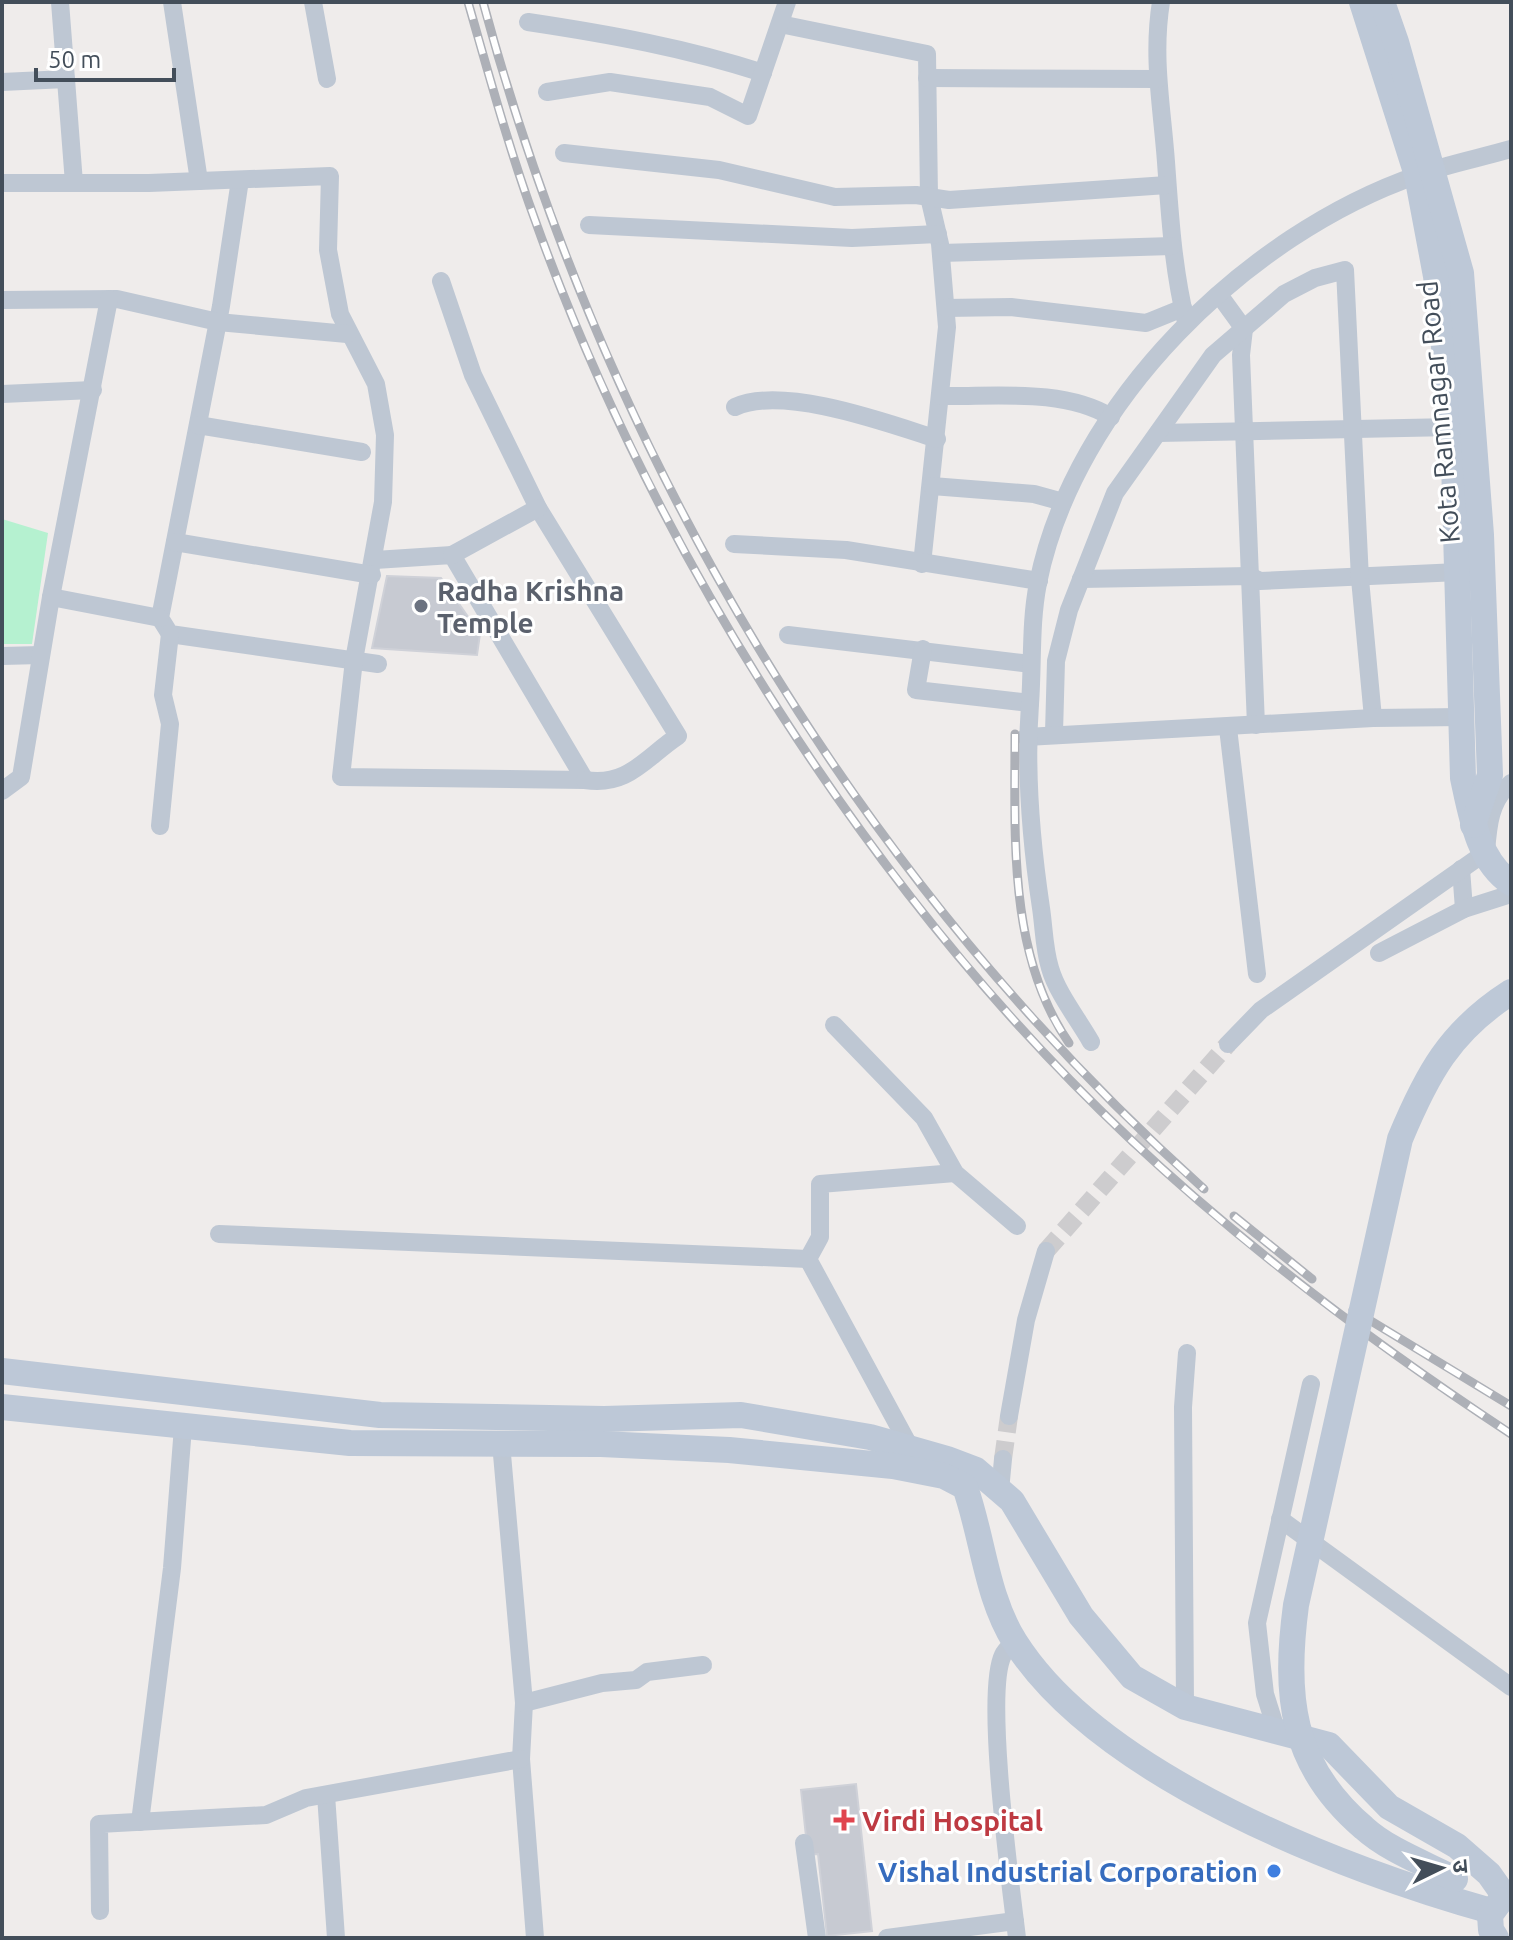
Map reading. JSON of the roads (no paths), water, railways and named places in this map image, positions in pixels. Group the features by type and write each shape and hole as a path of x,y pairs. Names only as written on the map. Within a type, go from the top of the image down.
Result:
{"street":[{"path":"60,2 74,183"},
{"path":"172,2 199,181"},
{"path":"313,2 327,79"},
{"path":"547,92 610,82 710,97 748,116 787,2"},
{"path":"1091,1042 1050,969 1034,861 1026,737 1030,703 1030,636 1039,581 1063,502 1124,392 1164,347 1184,315 1172,246 1155,40 1161,2"},
{"path":"1362,2 1424,173 1453,427 1463,778 1473,825 1496,873 1511,883"},
{"name":"Kota Ramnagar Road","path":"1382,2 1424,173 1461,273 1481,535 1490,775 1473,825"},
{"path":"528,22 632,38 705,54 763,73"},
{"path":"780,24 927,54 929,197 939,243 946,308 937,439 922,564"},
{"path":"927,78 1158,79"},
{"path":"2,82 66,79"},
{"path":"946,308 1011,307 1146,323 1184,315 1220,296 1279,246 1340,211 1424,173 1511,149"},
{"path":"564,153 719,170 835,197 929,197 949,200 1167,185"},
{"path":"2,183 330,176 328,250 340,314 347,334 376,384 385,435 383,502 374,568 354,660 341,777 585,780 608,784 629,774 678,736 538,508 473,375 441,281"},
{"path":"160,826 170,724 163,695 170,634 160,618 218,322 240,180"},
{"path":"589,225 939,243 1172,246"},
{"path":"1054,733 1056,661 1069,610 1115,493 1213,355 1284,294 1315,278 1345,270 1360,579 1373,718"},
{"path":"1220,296 1244,329 1241,355 1256,725"},
{"path":"2,300 109,299 218,322 347,334"},
{"path":"2,791 21,777 51,597 109,299"},
{"path":"1146,323 1164,347"},
{"path":"2,394 93,390"},
{"path":"941,396 1052,398 1095,407 1111,417"},
{"path":"735,407 772,398 857,414 937,439"},
{"path":"198,425 362,452"},
{"path":"1158,433 1244,434 1453,427"},
{"path":"932,486 1034,494 1063,502"},
{"path":"175,542 374,568 452,555 538,508"},
{"path":"734,544 846,550 1039,581"},
{"path":"452,555 585,780"},
{"path":"1081,579 1250,576 1260,581 1360,579 1459,572"},
{"path":"51,597 160,618"},
{"path":"170,634 378,664"},
{"path":"788,635 1031,664"},
{"path":"923,649 916,690 1030,703"},
{"path":"2,656 41,655"},
{"path":"1026,737 1054,733 1228,728 1373,718 1463,717"},
{"path":"1228,728 1257,974"},
{"path":"1486,852 1489,821 1500,792 1511,783"},
{"path":"1228,1044 1261,1010 1486,852"},
{"path":"1461,869 1464,909"},
{"path":"1379,953 1464,909 1511,894"},
{"path":"1497,1916 1455,1879 1365,1830 1338,1801 1305,1751 1290,1699 1288,1662 1296,1605 1400,1139 1424,1082 1453,1039 1483,1010 1511,992"},
{"path":"834,1025 924,1118 955,1173 1017,1226"},
{"path":"808,1259 820,1237 820,1184 955,1173"},
{"path":"219,1234 808,1259"},
{"path":"1009,1416 1026,1320 1046,1251"},
{"path":"808,1259 911,1449"},
{"path":"1185,1707 1183,1422 1187,1353"},
{"path":"2,1371 380,1415 604,1419 741,1415 814,1425 911,1449 1000,1491 1012,1501 1081,1616 1105,1649 1132,1677 1185,1707 1329,1745 1389,1807 1457,1846 1489,1874 1497,1916"},
{"path":"1276,1729 1265,1694 1257,1623 1311,1384"},
{"path":"2,1407 350,1443 501,1443 729,1450 893,1466 970,1479"},
{"path":"140,1822 172,1568 183,1427"},
{"path":"501,1443 524,1703 521,1759 535,1938"},
{"path":"1000,1491 1003,1459"},
{"path":"970,1479 992,1589 1015,1641 1044,1682 1141,1764 1337,1860 1497,1916"},
{"path":"1280,1519 1511,1687"},
{"path":"887,1938 1016,1930 999,1756 998,1685 1002,1656 1015,1641"},
{"path":"524,1703 602,1683 636,1680 647,1672 703,1665"},
{"path":"100,1911 99,1824 266,1815 306,1798 521,1759"},
{"path":"326,1795 336,1938"},
{"path":"804,1843 817,1938"}],"tunnel":[{"path":"1046,1251 1228,1044"},
{"path":"1003,1459 1009,1416"}],"railway":[{"path":"468,2 535,220 584,345 642,469 707,593 780,713 859,829 944,939 1035,1043 1129,1138 1266,1257 1411,1366 1511,1434"},
{"path":"483,2 535,170 598,334 673,494 758,648 855,795 961,935 1078,1067 1204,1189"},
{"path":"1015,734 1016,854 1025,934 1049,1009 1069,1043"},
{"path":"1234,1216 1312,1279"},
{"path":"1353,1310 1511,1406"}],"place":[{"name":"Radha Krishna Temple","path":"421,606"},
{"name":"Virdi Hospital","path":"844,1820"},
{"name":"Vishal Industrial Corporation","path":"1274,1871"}]}
